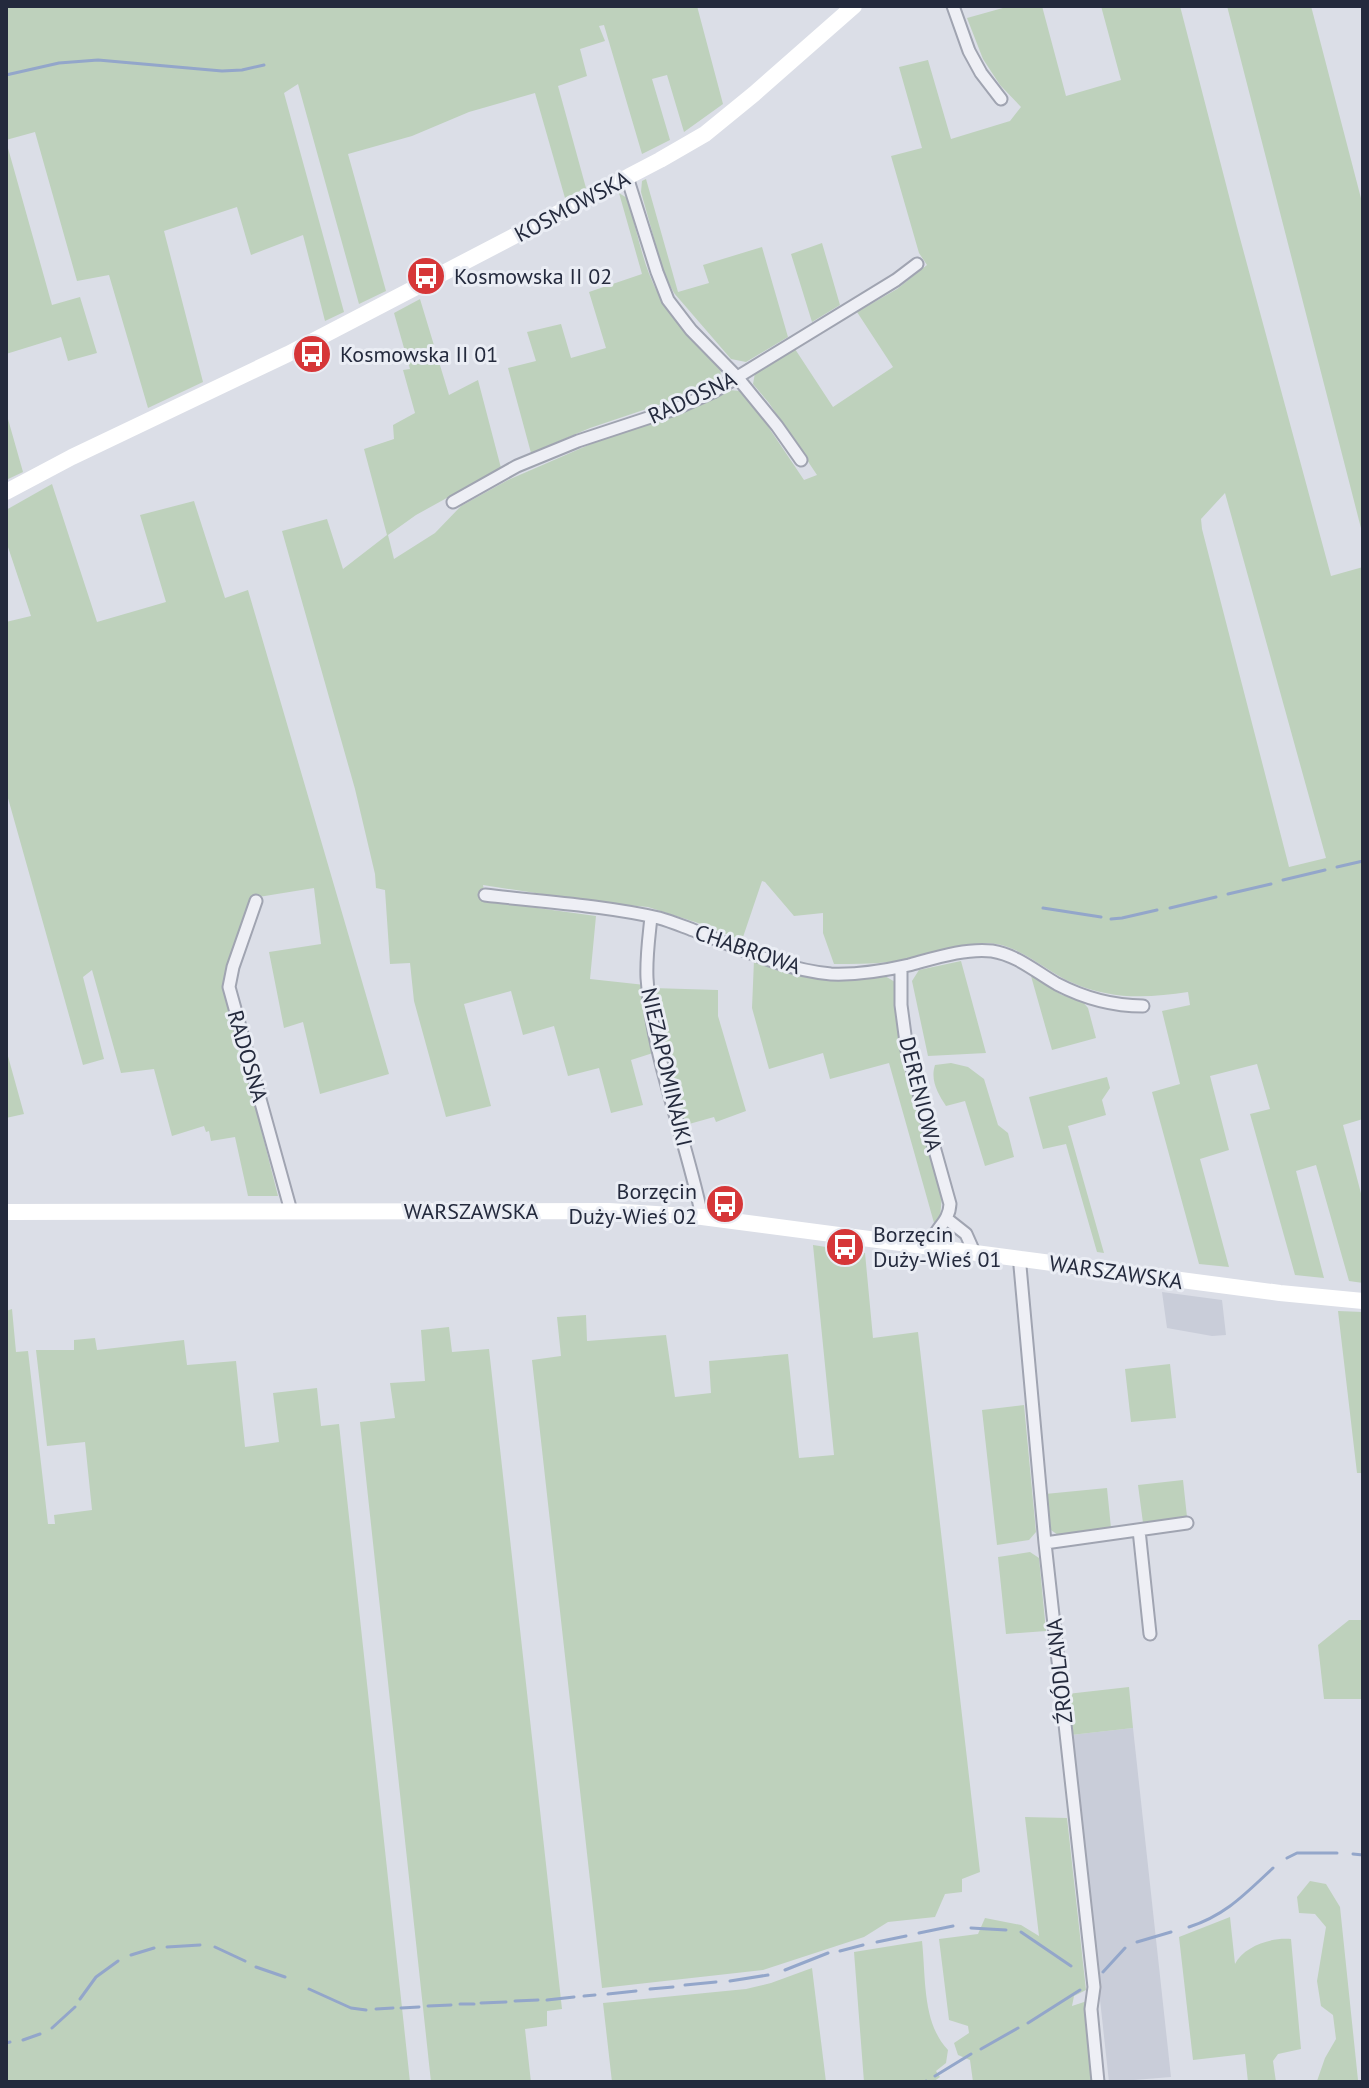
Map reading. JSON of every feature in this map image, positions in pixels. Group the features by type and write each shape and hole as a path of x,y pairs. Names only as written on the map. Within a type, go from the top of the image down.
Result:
{"main road":[{"name":"KOSMOWSKA","path":"6,492 72,457 288,354 705,134 854,6"},
{"name":"WARSZAWSKA","path":"6,1212 609,1211 702,1217 1280,1293 1363,1301"}],"street":[{"path":"953,6 969,51 1001,99"},
{"path":"627,177 668,300 691,330 737,377 801,460"},
{"name":"RADOSNA","path":"453,502 517,466 578,441 675,409 713,392 917,264"},
{"name":"CHABROWA","path":"485,895 634,912 661,918 781,964 830,974 865,974 950,955 993,951 1007,955 1087,997 1102,1002 1143,1006"},
{"name":"RADOSNA","path":"256,901 229,987 291,1211"},
{"name":"NIEZAPOMINAJKI","path":"651,917 647,976 652,1016 702,1217"},
{"name":"DERENIOWA","path":"901,967 901,1005 907,1050 950,1204 947,1219"},
{"path":"932,1247 933,1235 947,1219 966,1234 974,1252"},
{"name":"ŹRÓDLANA","path":"1021,1259 1045,1543 1094,1987 1091,2009 1098,2082"},
{"path":"1045,1543 1187,1523"},
{"path":"1139,1530 1150,1634"}],"shaded area":[{"path":"1162,1292 1222,1300 1226,1335 1212,1336 1167,1328"},
{"path":"1133,1728 1171,2077 1109,2082 1071,1735"}],"green space":[{"path":"6,6 697,6 723,104 684,132 667,75 652,79 670,140 642,154 604,25 599,26 605,41 580,49 587,76 558,86 586,188 565,198 535,93 469,112 412,136 348,154 386,291 359,304 298,84 284,93 344,312 325,321 303,235 251,255 237,207 164,231 203,382 148,408 109,275 77,281 35,132 6,140"},
{"path":"1010,6 1042,6 1066,96 1121,80 1101,6 1180,6 1331,576 1363,567 1363,1119 1343,1125 1363,1201 1363,1283 1349,1281 1316,1165 1296,1171 1324,1278 1295,1275 1250,1114 1270,1109 1257,1064 1210,1076 1229,1150 1200,1159 1229,1267 1199,1264 1152,1092 1180,1084 1162,1011 1190,1005 1188,992 1144,996 1116,995 1087,989 1017,951 985,943 889,962 834,964 823,933 823,913 794,916 762,881 742,940 648,907 483,885 486,901 596,916 590,979 645,985 656,1052 631,1060 643,1105 611,1113 599,1068 568,1076 554,1026 523,1035 511,991 464,1004 491,1106 446,1117 414,1001 410,963 390,964 385,890 376,888 355,789 282,531 327,519 343,569 387,535 364,449 394,439 393,425 415,413 403,370 410,369 394,313 420,299 449,395 478,380 501,468 416,515 388,535 394,559 435,533 461,506 508,480 600,440 684,412 728,390 741,391 804,480 817,475 753,384 755,373 795,349 833,407 893,367 857,312 897,289 927,265 919,253 891,156 922,148 899,67 928,60 951,139 1010,121 1021,107 1000,85 983,59 967,18","holes":["1225,493 1326,858 1289,867 1202,529 1201,519"]},
{"path":"1227,6 1311,6 1363,206 1363,536"},
{"path":"6,141 52,305 80,297 97,353 68,361 61,337 6,354"},
{"path":"646,179 678,292 709,283 703,265 762,247 788,337 746,362 731,359 674,293 664,274 641,192 642,181"},
{"path":"619,193 627,198 643,257 663,302 721,370 720,378 679,398 590,428 531,453 508,368 536,361 527,332 561,324 571,358 606,348 589,292 642,274"},
{"path":"822,243 840,305 812,322 791,254"},
{"path":"6,412 23,472 6,480"},
{"path":"52,484 97,622 166,602 140,515 194,501 225,598 248,590 389,1074 320,1094 303,1022 284,1028 269,952 321,944 314,888 252,898 227,964 224,983 278,1196 248,1196 235,1137 211,1141 209,1131 206,1132 204,1126 172,1136 154,1069 121,1073 92,970 83,977 104,1059 83,1065 6,791 6,622 31,616 6,541 6,510"},
{"path":"754,960 776,970 806,976 865,979 885,976 895,982 901,1059 942,1195 936,1230 889,1063 830,1079 823,1053 769,1069 752,1008"},
{"path":"961,961 986,1053 928,1056 912,981 919,970"},
{"path":"1031,976 1062,995 1082,1001 1088,1008 1096,1038 1052,1050"},
{"path":"652,988 718,990 718,1016 746,1111 716,1122 714,1117 682,1126 658,1030"},
{"path":"6,1049 24,1114 6,1118"},
{"path":"951,1063 968,1067 984,1079 998,1125 1008,1133 1014,1157 985,1166 965,1101 946,1106 936,1087 933,1076 935,1065"},
{"path":"1107,1077 1110,1088 1102,1100 1106,1115 1068,1126 1104,1253 1097,1252 1066,1144 1043,1149 1029,1097"},
{"path":"813,1245 865,1253 873,1338 918,1332 980,1872 962,1879 962,1892 945,1894 935,1917 888,1922 864,1937 763,1970 602,1988 532,1360 561,1356 557,1317 586,1315 587,1341 666,1335 675,1397 711,1393 709,1361 788,1354 799,1458 834,1455"},
{"path":"12,1309 16,1352 28,1351 48,1524 55,1524 54,1515 92,1510 85,1442 47,1446 36,1350 74,1350 74,1340 95,1338 97,1350 184,1340 187,1365 236,1361 245,1447 279,1442 273,1393 317,1388 321,1426 339,1424 410,2082 6,2082 6,1311"},
{"path":"1338,1311 1363,1312 1363,1473 1357,1473"},
{"path":"449,1327 452,1352 489,1349 562,2009 547,2011 547,2026 525,2029 531,2082 431,2082 360,1422 395,1418 390,1383 425,1381 421,1330"},
{"path":"1170,1364 1176,1418 1131,1422 1125,1369"},
{"path":"1024,1405 1036,1532 1029,1540 997,1545 982,1410"},
{"path":"1183,1480 1187,1517 1143,1523 1138,1485"},
{"path":"1107,1488 1111,1528 1058,1535 1048,1528 1045,1494"},
{"path":"1030,1552 1039,1558 1046,1631 1006,1634 998,1557"},
{"path":"1349,1620 1363,1620 1363,1699 1324,1699 1318,1645"},
{"path":"1129,1687 1133,1728 1071,1735 1067,1694"},
{"path":"1025,1817 1067,1818 1086,1990 1074,1996 1072,2006 1087,2001 1095,2082 973,2082 970,2060 958,2055 954,2043 969,2033 968,2026 949,2020 939,1939 978,1934 985,1918 1021,1925 1039,1936"},
{"path":"1310,1881 1326,1884 1340,1907 1358,2080 1353,2082 1317,2081 1336,2039 1333,2015 1321,2006 1317,1981 1326,1927 1315,1914 1299,1913 1297,1897"},
{"path":"1230,1917 1235,1964 1245,1952 1259,1944 1291,1939 1301,2049 1278,2054 1273,2061 1276,2082 1248,2082 1245,2054 1193,2060 1179,1937"},
{"path":"922,1941 929,2013 948,2050 946,2063 936,2071 940,2077 933,2082 864,2082 854,1952"},
{"path":"812,1968 826,2082 612,2082 603,2003 746,1989"}],"waterway":[{"path":"6,75 59,63 98,60 222,71 264,65"},
{"path":"1337,867 1363,861"},
{"path":"1283,880 1325,870"},
{"path":"1228,894 1271,884"},
{"path":"1170,908 1216,897"},
{"path":"1043,908 1101,917"},
{"path":"1111,919 1157,910"},
{"path":"1287,1858 1297,1853 1337,1853"},
{"path":"1353,1854 1363,1855"},
{"path":"1189,1927 1224,1910 1273,1868"},
{"path":"919,1933 953,1926"},
{"path":"971,1928 1006,1930"},
{"path":"1021,1932 1071,1966"},
{"path":"1137,1942 1171,1932"},
{"path":"877,1942 906,1936"},
{"path":"167,1947 200,1945"},
{"path":"840,1951 863,1945"},
{"path":"215,1947 245,1961"},
{"path":"131,1955 154,1948"},
{"path":"1103,1972 1125,1948"},
{"path":"785,1970 828,1953"},
{"path":"80,1999 96,1977 118,1961"},
{"path":"256,1967 285,1977"},
{"path":"730,1981 768,1975"},
{"path":"685,1985 716,1982"},
{"path":"650,1989 673,1987"},
{"path":"309,1989 351,2008 366,2010"},
{"path":"1028,2023 1080,1990"},
{"path":"608,1994 636,1991"},
{"path":"584,1996 595,1995"},
{"path":"547,2000 574,1997"},
{"path":"515,2001 538,2000"},
{"path":"481,2003 506,2002"},
{"path":"460,2004 474,2004"},
{"path":"428,2006 451,2005"},
{"path":"52,2028 75,2007"},
{"path":"401,2008 419,2007"},
{"path":"376,2009 393,2008"},
{"path":"981,2049 1018,2028"},
{"path":"23,2040 40,2034"},
{"path":"6,2043 10,2042"},
{"path":"935,2076 971,2054"}],"place":[{"name":"Kosmowska II 02","path":"426,276"},
{"name":"Kosmowska II 01","path":"312,354"},
{"name":"Borzęcin Duży-Wieś 02","path":"725,1204"},
{"name":"Borzęcin Duży-Wieś 01","path":"845,1247"}]}
